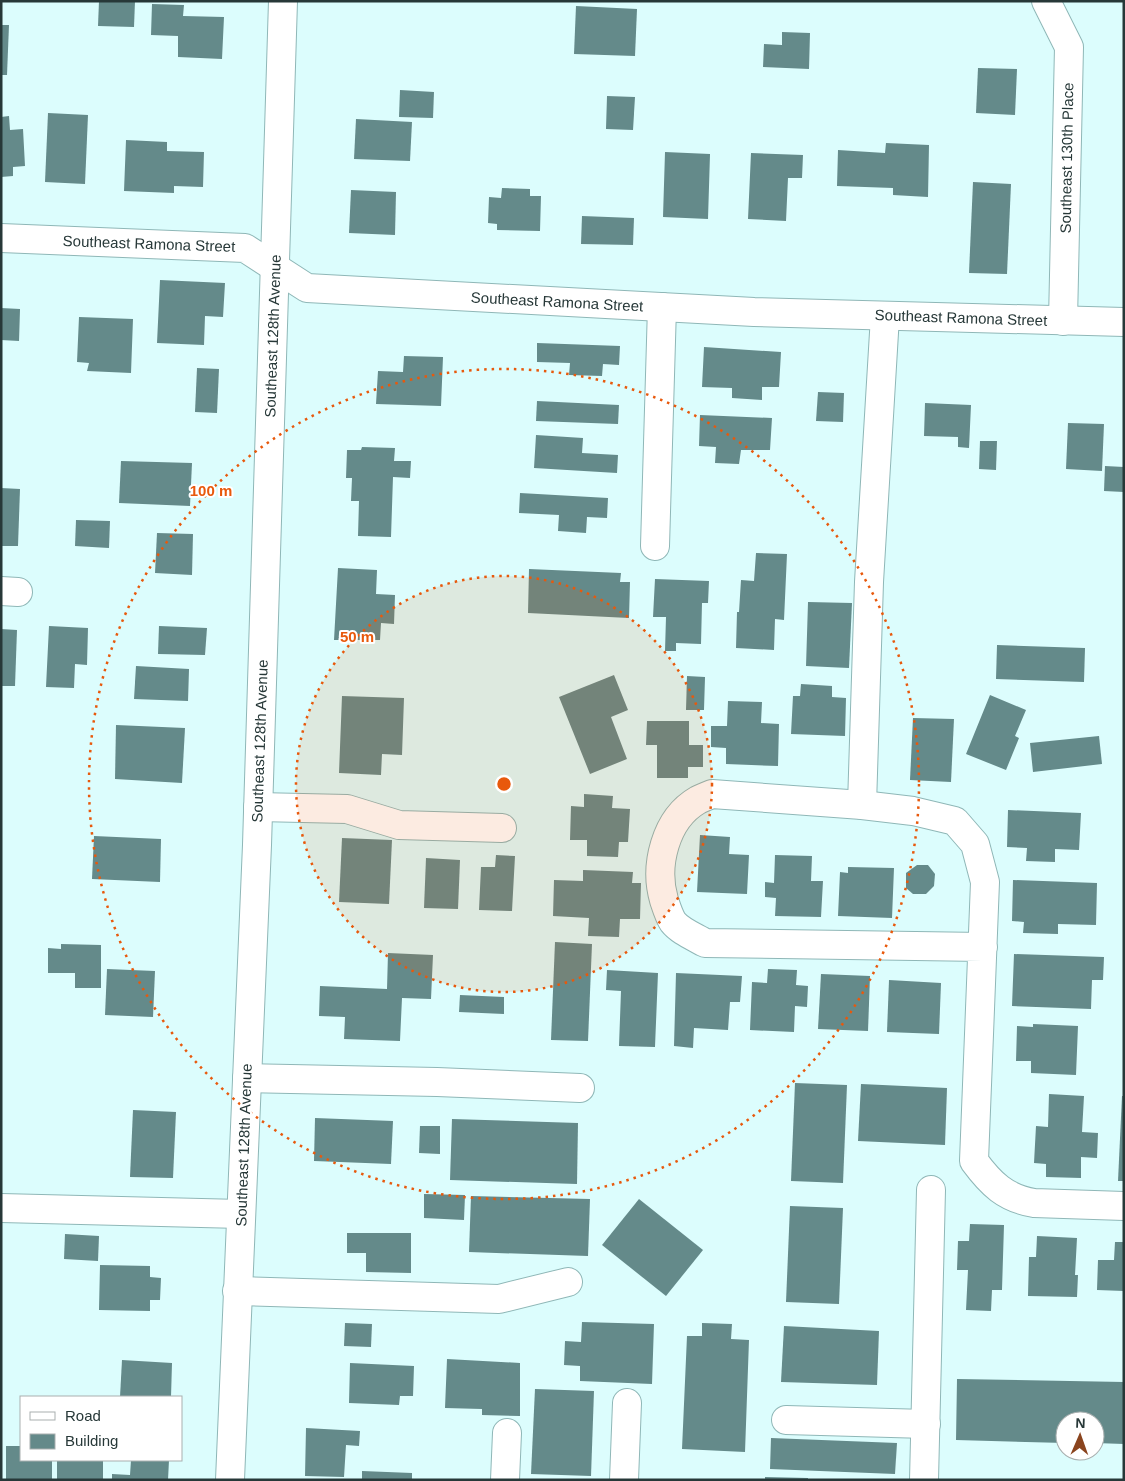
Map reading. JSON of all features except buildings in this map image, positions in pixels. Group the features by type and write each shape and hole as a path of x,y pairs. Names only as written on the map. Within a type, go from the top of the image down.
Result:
{"street":[{"name":"Southeast 128th Avenue","path":"230,1480 258,807 283,1"},
{"name":"Southeast 130th Place","path":"1046,1 1070,47 1062,321"},
{"name":"Southeast Ramona Street","path":"1,238 245,248 307,288 662,307 885,316 1124,322"},
{"path":"655,546 662,307"},
{"path":"862,805 869,582 885,316"},
{"path":"983,947 705,943 672,922 660,886 660,865 664,846 671,828 684,812 697,800 712,794 862,805 913,811 955,822 975,844 985,882 983,947 974,1161 989,1180 1007,1195 1021,1201 1124,1206"},
{"path":"258,807 347,810 399,825 502,828"},
{"path":"247,1078 437,1082 580,1088"},
{"path":"924,1480 931,1190"},
{"path":"1,1208 240,1214"},
{"path":"238,1292 499,1299 568,1282"},
{"path":"624,1480 627,1403"},
{"path":"786,1420 926,1424"},
{"path":"505,1480 507,1434"}]}
